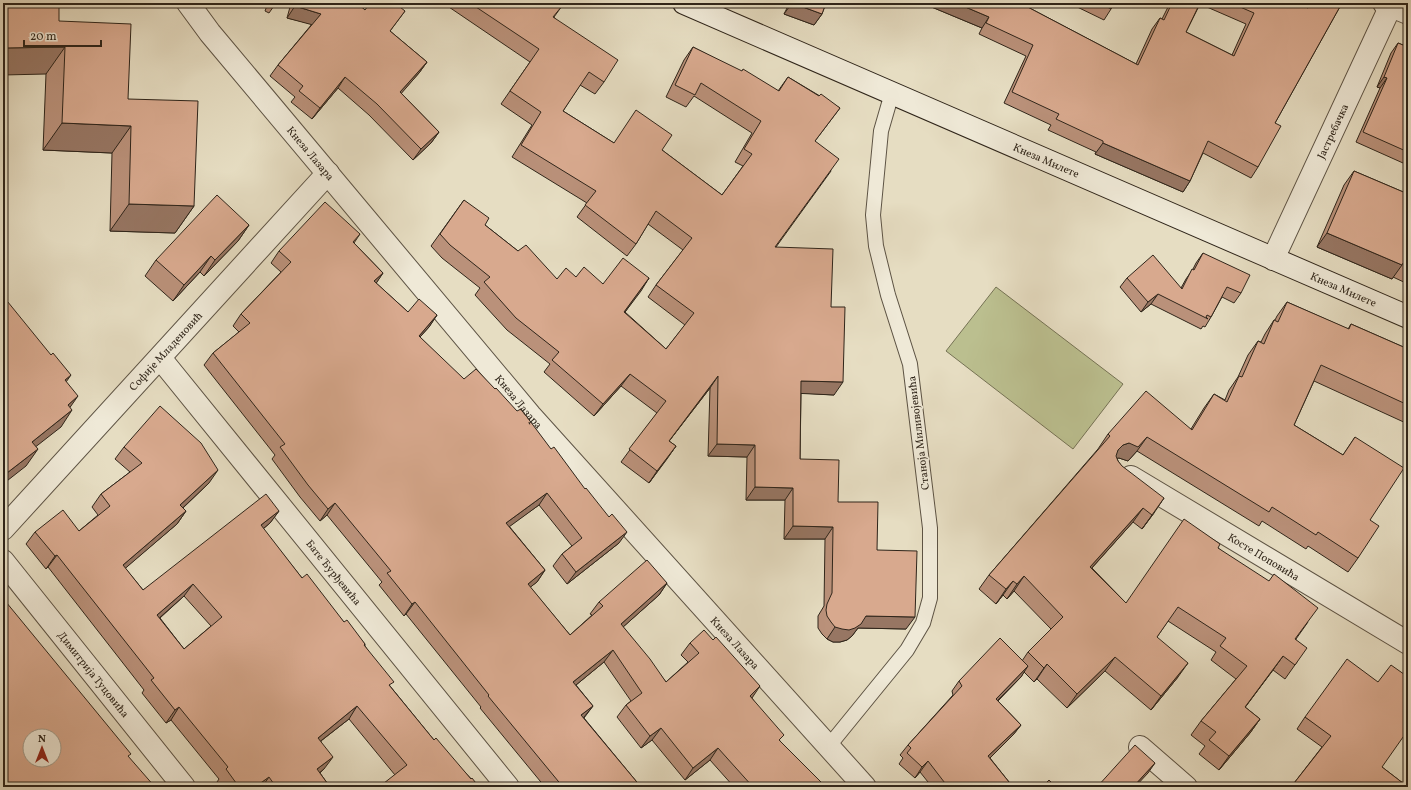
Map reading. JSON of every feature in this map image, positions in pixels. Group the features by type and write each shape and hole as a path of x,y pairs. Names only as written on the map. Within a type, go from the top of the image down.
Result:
{"street":[{"name":"Кнеза Лазара","path":"188,3 210,33 530,415 864,787"},
{"name":"Кнеза Милете","path":"698,6 892,93 1408,317"},
{"name":"Јастребачка","path":"1273,259 1394,6"},
{"name":"Софије Младеновић","path":"3,528 328,173"},
{"name":"Бате Ђурђевића","path":"160,358 508,787"},
{"name":"Косте Поповића","path":"1119,470 1408,643"},
{"name":"Димитрија Туцовића","path":"3,561 184,787"},
{"path":"1140,747 1186,787"}],"lane":[{"name":"Станоја Миливојевића","path":"828,746 907,650 923,623 930,598 930,528 910,364 888,295 876,246 873,216 881,131 892,93"}],"green space":[{"path":"996,287 1123,384 1073,449 946,351"}],"building":[{"path":"3,3 59,3 59,21 131,24 128,99 198,101 194,206 129,204 131,126 62,123 65,47 3,48"},
{"path":"296,3 357,3 365,10 370,3 395,3 405,11 390,31 427,62 400,92 439,132 421,149 377,104 345,77 320,108 299,91 303,86 278,65 321,14 295,6"},
{"path":"470,3 559,3 562,6 553,17 618,60 604,82 589,72 563,111 614,143 636,110 672,135 662,150 722,195 752,154 744,149 761,121 701,83 695,95 675,85 693,47 742,71 743,69 779,91 788,77 819,96 821,94 840,108 815,141 839,159 775,247 833,249 831,307 845,307 843,382 801,381 800,459 839,460 838,502 878,502 877,550 917,551 915,617 866,616 861,624 855,628 849,630 835,627 827,616 826,610 832,593 833,527 793,526 793,488 755,487 755,445 717,444 718,376 669,441 676,446 657,471 629,449 666,401 630,374 603,404 552,360 559,352 516,318 484,282 490,277 450,245 440,234 464,200 489,218 485,225 518,251 526,245 557,279 566,268 576,277 584,267 603,284 623,258 649,278 624,312 666,349 694,313 656,285 692,238 656,211 636,244 585,205 596,191 521,145 541,112 510,91 539,49"},
{"path":"792,3 826,3 822,14"},
{"path":"956,3 1020,3 1138,65 1160,18 1164,20 1172,3 1200,3 1186,32 1234,56 1254,13 1231,3 1296,3 1308,8 1310,3 1342,3 1275,123 1281,126 1258,167 1208,141 1190,181 1103,143 1103,141 1056,119 1059,114 1012,92 1033,45 986,23 989,17"},
{"path":"1100,3 1114,3 1111,9"},
{"path":"1398,43 1408,47 1408,152 1363,132 1387,78 1384,77"},
{"path":"1354,171 1408,194 1408,265 1403,263 1402,265 1327,233"},
{"path":"217,195 249,225 215,260 211,256 184,285 156,260"},
{"path":"325,202 360,234 353,242 383,273 374,281 408,312 419,299 437,315 419,336 464,379 476,369 517,411 521,409 551,449 554,447 585,489 586,488 609,517 612,514 627,532 576,572 562,554 582,538 547,493 506,523 545,570 528,584 570,635 603,606 599,602 647,560 667,583 621,624 650,659 666,682 699,653 690,643 704,630 713,640 716,637 760,686 750,696 784,735 779,740 826,787 753,787 718,748 693,768 661,728 650,736 626,705 642,693 613,650 573,682 593,706 581,715 641,787 563,787 488,696 489,695 415,602 412,604 387,573 391,571 335,503 328,509 308,485 280,447 285,444 213,353 250,323 241,314 291,262 279,251"},
{"path":"1203,253 1250,275 1241,293 1227,287 1211,317 1207,315 1206,317 1208,319 1158,294 1148,302 1127,278 1153,255 1182,289 1192,269 1194,270"},
{"path":"3,296 51,355 53,353 71,375 65,380 78,396 68,405 72,410 32,442 38,449 3,476"},
{"path":"1287,302 1349,329 1351,324 1408,349 1408,405 1321,365 1294,425 1343,455 1355,437 1404,468 1370,520 1379,526 1358,558 1318,532 1316,535 1272,507 1269,512 1147,437 1138,447 1129,443 1123,445 1118,450 1116,456 1122,466 1164,498 1152,515 1143,508 1090,567 1126,603 1184,519 1220,544 1218,548 1269,581 1274,574 1318,608 1295,639 1307,648 1295,665 1283,656 1245,707 1260,719 1229,756 1209,740 1216,732 1201,721 1247,666 1220,646 1226,638 1178,607 1157,637 1188,663 1161,696 1115,657 1077,694 1047,664 1044,668 1028,652 1063,617 1024,576 1017,584 1013,581 1006,589 989,575 1110,436 1108,434 1146,391 1192,430 1214,394 1227,402 1239,376 1242,377 1258,341 1264,344 1274,320 1278,322"},
{"path":"160,406 201,443 218,470 180,505 186,511 123,565 143,590 266,494 279,511 261,525 302,578 307,574 344,622 347,620 365,644 364,645 394,682 389,685 434,740 436,738 479,787 379,787 407,765 357,706 318,738 333,757 317,769 330,787 276,787 269,777 255,787 239,787 226,769 228,767 179,707 175,710 151,680 154,678 57,555 55,556 35,532 63,510 79,531 110,506 101,494 142,463 124,447","holes":["193,584 222,617 184,649 157,615"]},
{"path":"6,602 131,754 128,756 155,787 3,787 3,604"},
{"path":"1000,638 1028,666 996,699 1021,725 988,756 1013,787 948,787 928,761 922,767 907,753 911,748 908,745 962,686 959,681"},
{"path":"1347,659 1378,682 1391,665 1408,677 1408,730 1382,767 1408,787 1355,787 1348,782 1344,787 1291,787 1331,736 1305,717"},
{"path":"1135,745 1155,763 1133,787 1097,787"},
{"path":"1049,780 1056,787 1042,787"}]}
